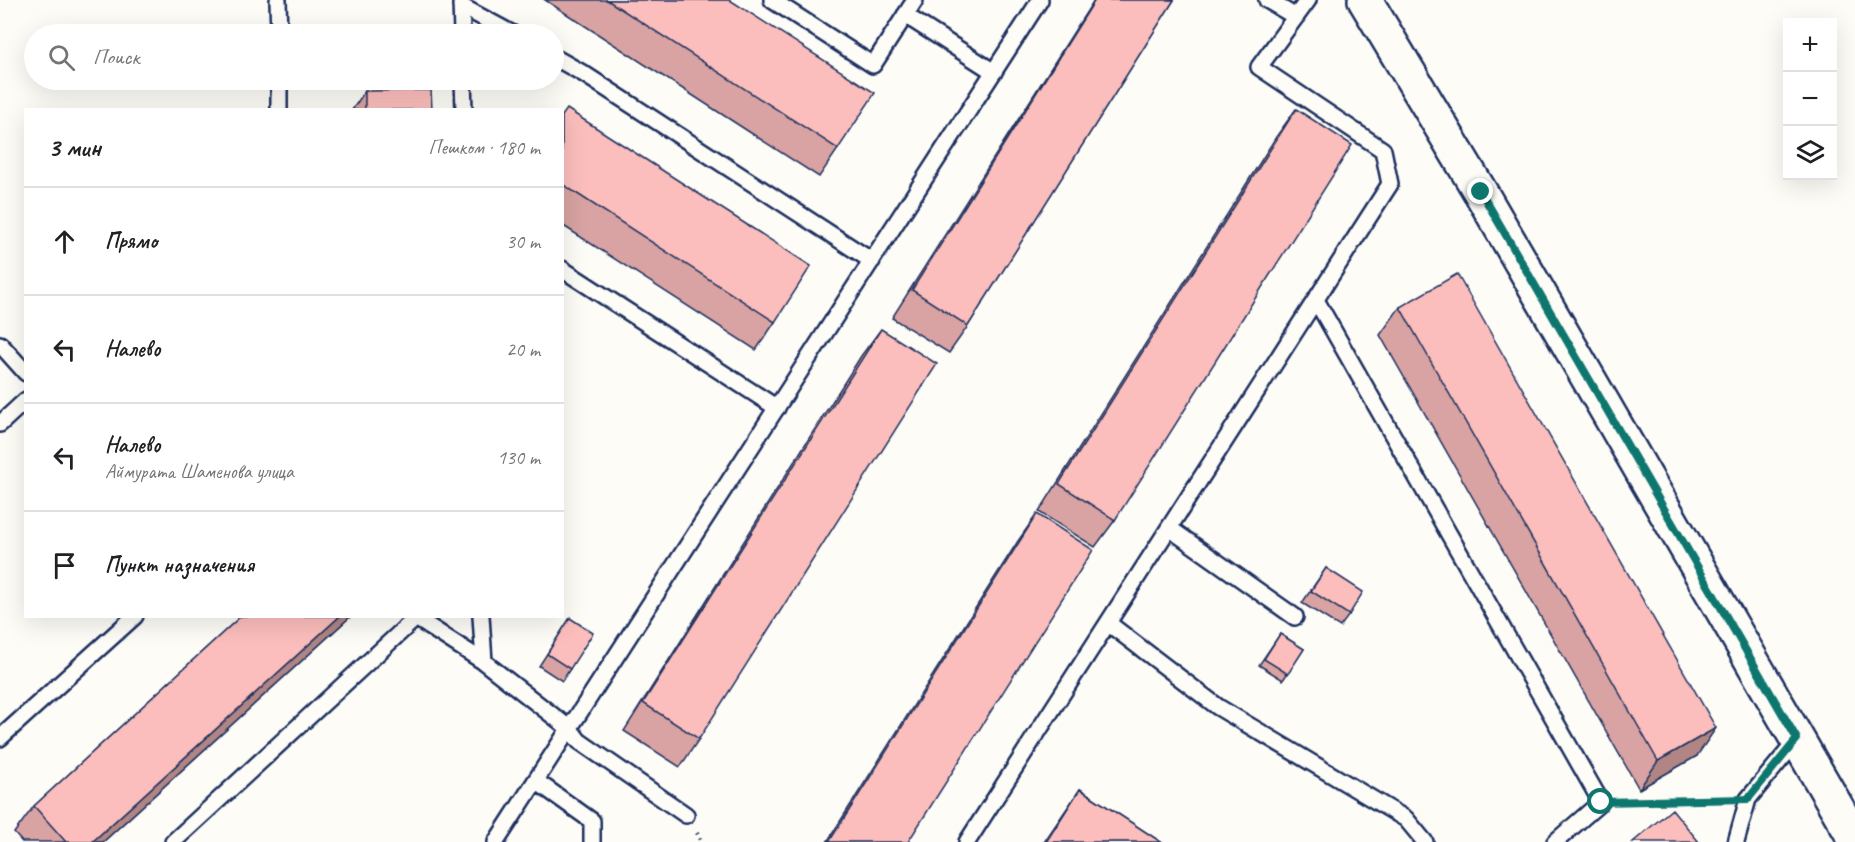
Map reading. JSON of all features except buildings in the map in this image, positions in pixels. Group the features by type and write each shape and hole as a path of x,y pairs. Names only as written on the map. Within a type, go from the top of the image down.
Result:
{"street":[{"path":"1365,0 1481,192 1855,839"}],"lane":[{"path":"278,0 279,24"},
{"path":"772,0 873,65 915,0"},
{"path":"496,842 1040,0"},
{"path":"1267,0 1296,17"},
{"path":"967,842 1390,184 1383,150 1259,67 1308,0"},
{"path":"461,3 462,24"},
{"path":"461,3 496,24"},
{"path":"905,15 994,72"},
{"path":"564,63 872,261"},
{"path":"279,90 279,108"},
{"path":"463,90 464,108"},
{"path":"564,270 777,408"},
{"path":"1316,300 1601,802 1555,842"},
{"path":"0,344 24,372"},
{"path":"0,424 24,402"},
{"path":"1169,528 1295,617"},
{"path":"0,738 133,618"},
{"path":"173,842 416,618"},
{"path":"418,618 484,662 570,729 579,741 686,815"},
{"path":"481,618 484,662"},
{"path":"1108,623 1218,708 1406,819 1425,842"},
{"path":"1736,842 1748,799 1797,739"},
{"path":"536,781 592,821 592,842"}],"path":[{"path":"1601,802 1748,799"}],"route":[{"path":"1481,192 1797,739 1748,799 1601,802"}]}
